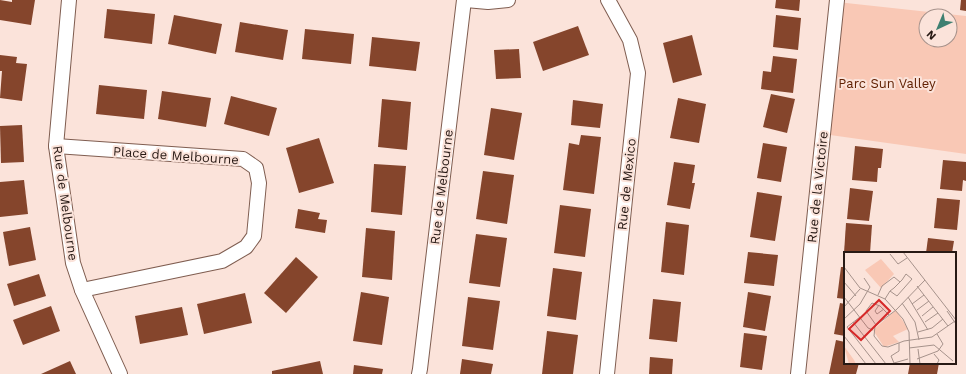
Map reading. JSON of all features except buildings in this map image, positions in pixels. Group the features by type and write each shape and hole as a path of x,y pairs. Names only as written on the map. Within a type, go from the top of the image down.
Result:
{"street":[{"name":"Rue de Melbourne","path":"69,0 56,146 73,263 82,290 120,374"},
{"name":"Rue de Melbourne","path":"419,374 465,0"},
{"path":"465,0 488,2 508,0"},
{"name":"Rue de Mexico","path":"607,374 638,72 630,40 608,0"},
{"name":"Rue de la Victoire","path":"798,374 837,0"},
{"name":"Place de Melbourne","path":"56,146 243,159 256,168 259,183 254,236 246,247 222,260 82,290"}],"green space":[{"name":"Parc Sun Valley","path":"837,2 918,11 918,48 958,48 958,15 966,16 966,154 823,134"}]}
